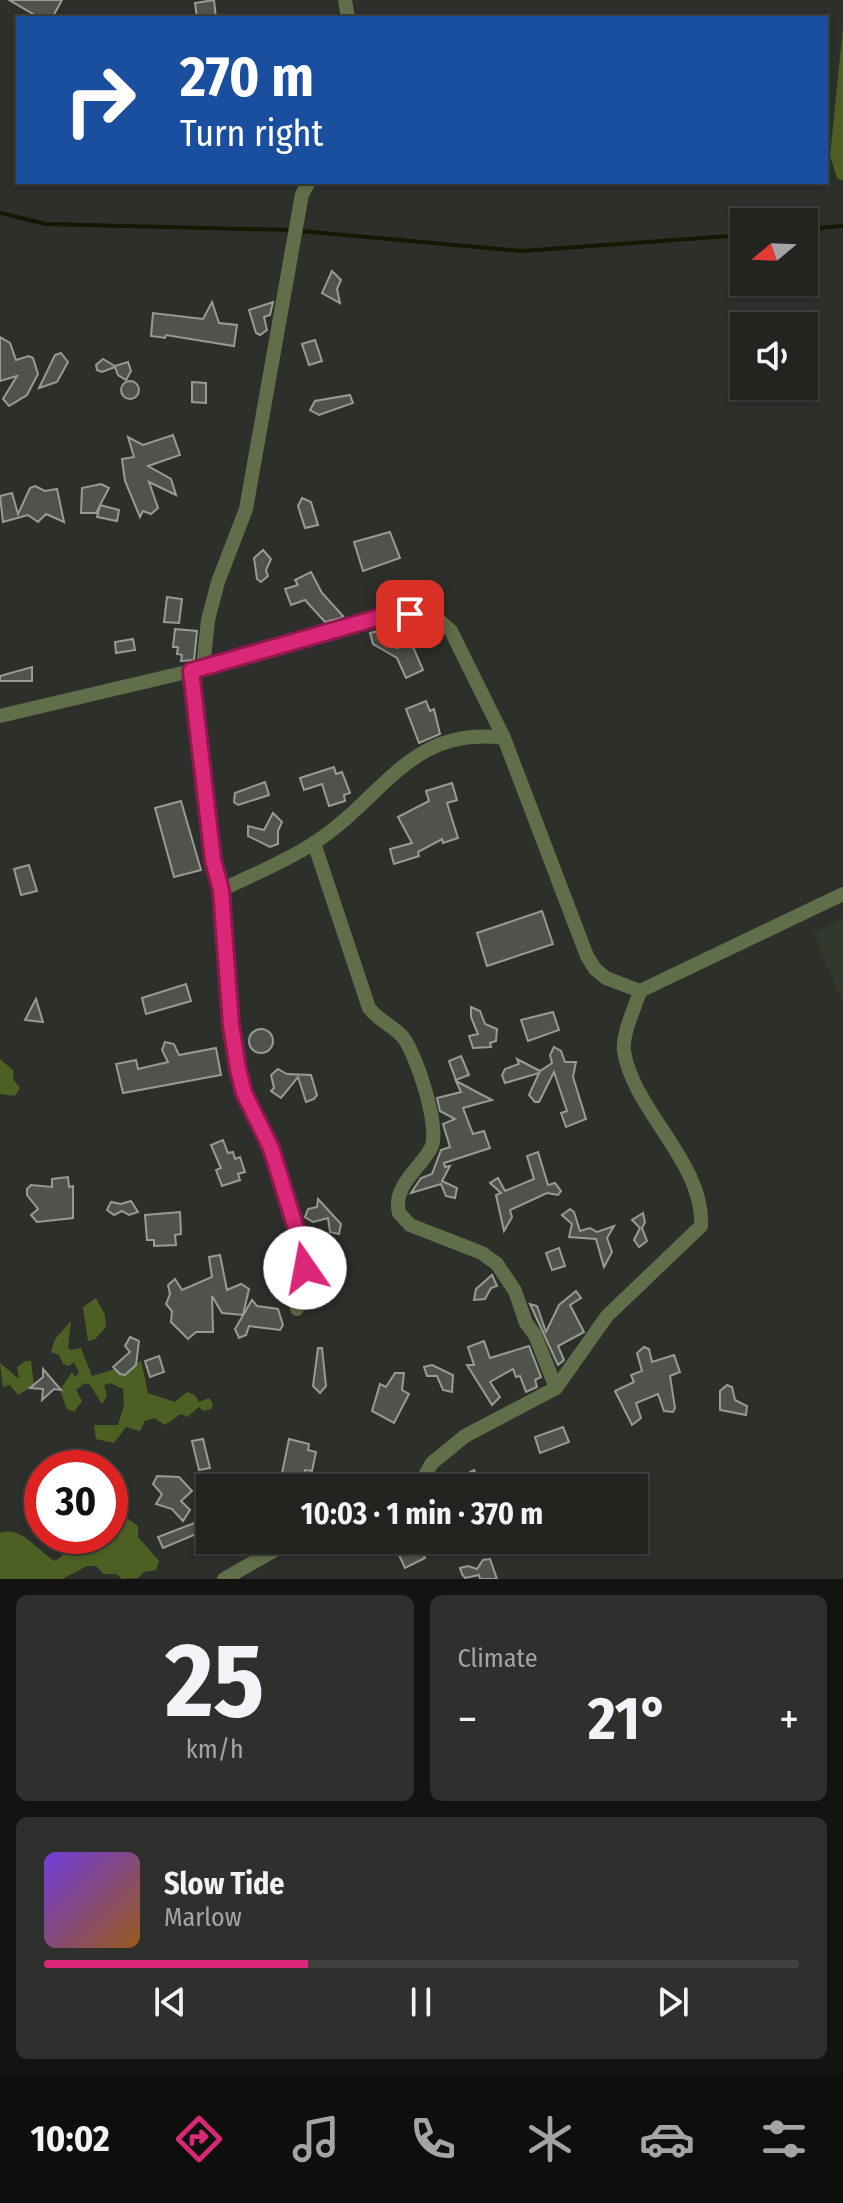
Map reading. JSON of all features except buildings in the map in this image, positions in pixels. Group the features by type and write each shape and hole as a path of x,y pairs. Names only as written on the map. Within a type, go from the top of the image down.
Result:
{"street":[{"path":"297,1309 305,1268 302,1248 271,1148 244,1093 231,1025 221,890 213,860 197,669 218,582 246,509 302,194 308,184"},
{"path":"0,716 197,669 391,614 425,616 440,621 451,631 504,738 587,956 595,969 606,978 640,991"},
{"path":"221,890 314,843 418,752 454,738 482,735 504,738"},
{"path":"314,843 361,990 376,1016 403,1037 434,1121 432,1146 401,1189 399,1213 410,1225 482,1253 497,1264 515,1291 556,1388"},
{"path":"426,1474 432,1463 465,1436 556,1388 607,1316 701,1226 702,1215 694,1187 634,1078 624,1052 624,1040 640,991 843,894"},
{"path":"224,1579 268,1554"}],"shaded area":[{"path":"843,918 843,1003 813,933"}],"green space":[{"path":"843,27 843,181 837,178 830,156"},
{"path":"0,1059 14,1071 13,1079 20,1088 15,1096 0,1094"},
{"path":"96,1298 105,1315 106,1327 95,1339 88,1341 83,1307"},
{"path":"71,1321 68,1347 70,1350 81,1348 92,1376 119,1368 130,1372 141,1361 148,1393 175,1402 187,1392 195,1395 199,1402 209,1398 213,1404 211,1409 203,1411 199,1407 187,1417 181,1414 165,1425 154,1418 145,1421 140,1431 126,1427 114,1443 96,1439 94,1425 118,1425 124,1406 123,1389 110,1383 104,1385 107,1396 102,1404 90,1385 85,1383 76,1390 82,1401 74,1412 67,1409 60,1390 72,1372 75,1377 79,1373 74,1362 69,1366 63,1364 59,1355 51,1352 55,1339"},
{"path":"31,1361 34,1385 18,1395 10,1385 3,1387 0,1363 19,1379 17,1367"},
{"path":"128,1519 138,1526 138,1537 159,1561 156,1570 144,1572 138,1578 122,1579 116,1574 104,1574 96,1566 87,1566 62,1579 0,1579 0,1533 8,1531 24,1538 24,1554 46,1554 55,1561 62,1556 128,1554"}],"waterway":[{"path":"0,213 46,224 291,230"},
{"path":"818,228 843,226"},
{"path":"300,231 522,251 730,236"}],"route":[{"path":"305,1268 287,1195 271,1148 244,1093 238,1069 231,1025 221,890 213,860 191,671 391,614 410,614"}]}
